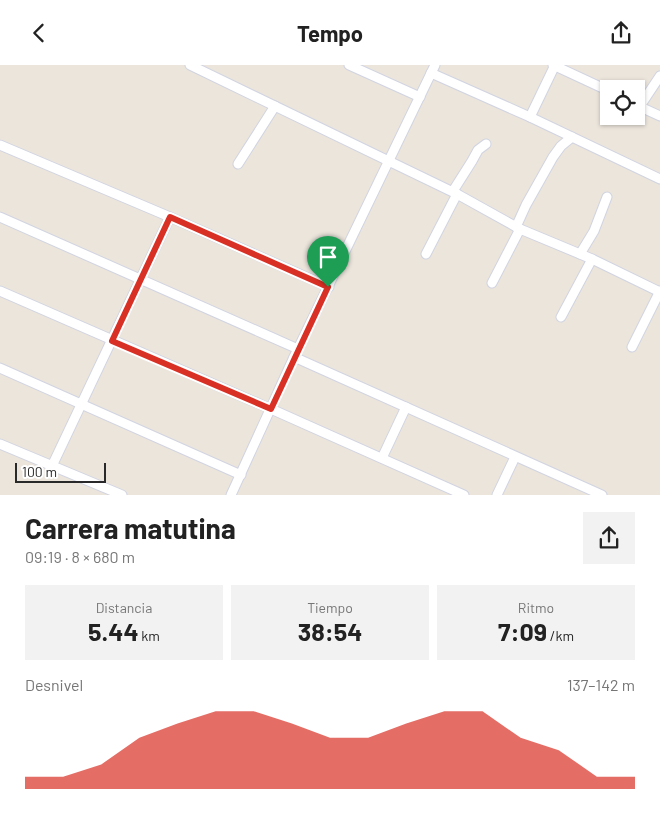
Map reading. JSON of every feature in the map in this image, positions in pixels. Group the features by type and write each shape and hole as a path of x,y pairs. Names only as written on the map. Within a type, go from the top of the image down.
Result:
{"street":[{"path":"190,65 455,193 518,228 592,259 660,292 632,347"},
{"path":"349,65 420,97"},
{"path":"530,117 554,65 600,87"},
{"path":"231,495 296,353 433,69 660,179"},
{"path":"645,96 660,76"},
{"path":"238,164 275,106"},
{"path":"645,108 660,116"},
{"path":"492,283 518,228 526,205 553,157 572,137"},
{"path":"426,254 478,149 486,144"},
{"path":"0,145 328,287"},
{"path":"580,254 594,231 607,197"},
{"path":"0,217 140,279 406,407 602,495"},
{"path":"52,466 170,217"},
{"path":"562,317 592,259"},
{"path":"0,291 464,495"},
{"path":"0,368 240,475"},
{"path":"382,458 406,407"},
{"path":"0,444 122,495"},
{"path":"497,495 515,457"}],"route":[{"path":"170,217 328,287 271,409 112,341 170,217"}]}
